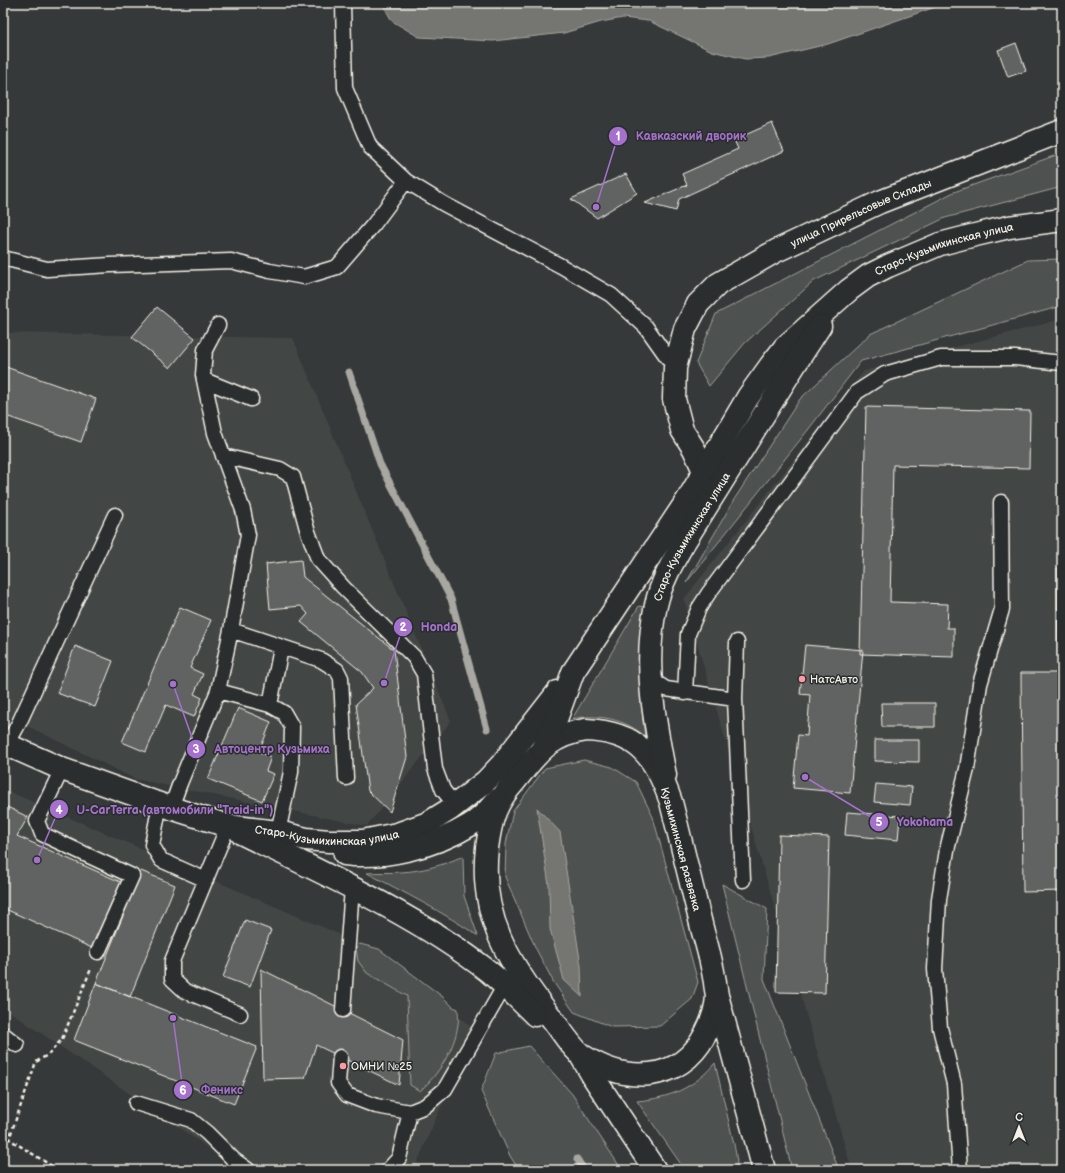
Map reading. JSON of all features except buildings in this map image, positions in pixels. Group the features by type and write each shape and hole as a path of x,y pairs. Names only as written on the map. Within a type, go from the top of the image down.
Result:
{"main road":[{"name":"улица Прирельсовые Склады","path":"717,489 704,471 694,449 682,430 674,400 675,368 685,329 698,304 718,284 776,251 880,202 1062,131"},
{"name":"Старо-Кузьмихинская улица","path":"5,744 62,769 166,806 228,826 278,832 306,839 349,842 390,836 428,823 486,780 502,764 573,672 688,499 748,397 771,365 798,335 849,290 868,276 888,266 940,244 1009,227 1062,220"},
{"name":"Старо-Кузьмихинская улица","path":"671,802 654,719 650,671 652,629 656,604 675,558 796,363 836,302"},
{"name":"Старо-Кузьмихинская улица","path":"541,750 555,722 573,672"},
{"name":"Кузьмихинская развязка","path":"595,730 619,735 637,745 650,758 661,776 671,802 711,962 717,996 710,1026 701,1042 690,1056 670,1070 652,1074 630,1074 616,1071 578,1052 513,965 496,929 489,907 485,871 488,838 492,822 497,806 508,789 541,750 556,739 578,731 595,730"},
{"path":"306,839 325,849 350,854 376,854 413,848 444,838 469,826 482,817 508,789"},
{"path":"228,826 370,896 442,939 467,956 504,985 546,1027 578,1052 655,1170"},
{"path":"717,996 764,1170"}],"lane":[{"path":"343,3 345,88 370,147 406,181 444,204 561,266 611,295 646,327 675,368"},
{"path":"3,258 47,269 110,265 231,261 270,271 304,277 337,267 374,224 406,181"},
{"path":"206,880 161,860 152,845 166,806 180,783 218,691 231,630 248,534 243,510 215,433 203,374 205,350 218,325"},
{"path":"685,693 688,634 699,608 712,588 857,392 885,374 941,358 1015,358 1062,363"},
{"path":"204,380 251,399"},
{"path":"223,456 280,469 293,477 307,529 318,559 343,587 414,657 424,674 435,769 443,790 454,805"},
{"path":"960,1170 954,1084 940,1028 935,969 938,914 946,850 967,770 980,684 1002,609 1001,502"},
{"path":"5,744 19,723 115,515"},
{"path":"231,630 281,648 321,660 337,670 341,678 346,778"},
{"path":"737,642 735,699 743,880"},
{"path":"270,705 281,648"},
{"path":"650,671 657,683 663,688 685,693 735,699"},
{"path":"218,691 270,705 284,713 292,726 291,772 278,832"},
{"path":"654,719 657,705 663,697 671,694 685,693"},
{"path":"62,769 37,822 42,834 132,876 98,952"},
{"path":"228,826 172,962 172,980 185,991 240,1014"},
{"path":"343,1010 352,888"},
{"path":"340,1057 338,1083 347,1095 376,1106 410,1112 425,1106 445,1089 504,985"},
{"path":"3,1034 16,1044"},
{"path":"136,1103 191,1120 207,1132 234,1160 248,1170"},
{"path":"388,1170 399,1158 410,1112"}],"path":[{"path":"58,1170 9,1139 36,1062 49,1054 62,1039 98,952"}],"shaded area":[{"path":"382,3 947,3 828,44 769,58 745,59 712,51 649,21 623,18 601,22 564,33 493,41 419,37 392,21"},
{"path":"1062,153 1062,187 945,218 814,281 745,343 709,386 696,363 716,314 954,192"},
{"path":"1062,259 1062,306 861,361 686,583 735,498 800,399 870,334 1028,260"},
{"path":"1062,319 1062,1170 852,1170 684,599 864,371"},
{"path":"3,333 293,338 451,721 367,826 135,779 3,714"},
{"path":"639,606 645,607 641,688 645,737 629,726 611,719 601,717 581,717 572,719"},
{"path":"584,760 612,767 636,782 653,817 698,982 692,999 660,1026 612,1027 574,1012 554,983 536,949 505,877 506,844 513,811 545,768"},
{"path":"3,789 371,948 474,1029 414,1170 241,1170 3,1007"},
{"path":"537,808 560,832 581,966 582,997 564,980 550,929 549,885"},
{"path":"463,856 464,896 478,936 410,895 367,873 425,869 441,865"},
{"path":"722,884 767,909 764,979 839,1170 792,1170"},
{"path":"360,944 379,949 443,997 453,1007 458,1009 456,1033 445,1061 427,1085 420,1091 410,1085 407,996 367,973 358,961 356,948"},
{"path":"529,1046 572,1094 622,1170 519,1170 510,1156 481,1091 496,1053"},
{"path":"715,1063 734,1144 737,1161 736,1170 685,1170 637,1101 649,1100 680,1090 699,1079"}],"waterway":[{"path":"349,372 380,464 451,599 487,729"},
{"path":"577,1159 584,1170"}],"place":[{"name":"Кавказский дворик","path":"596,207"},
{"name":"НатсАвто","path":"802,679"},
{"name":"Honda","path":"384,683"},
{"name":"Автоцентр Кузьмиха","path":"173,684"},
{"name":"Yokohama","path":"805,777"},
{"name":"U-CarTerra (автомобили \"Traid-in\")","path":"37,860"},
{"name":"Феникс","path":"173,1018"},
{"name":"ОМНИ №25","path":"343,1066"}]}
